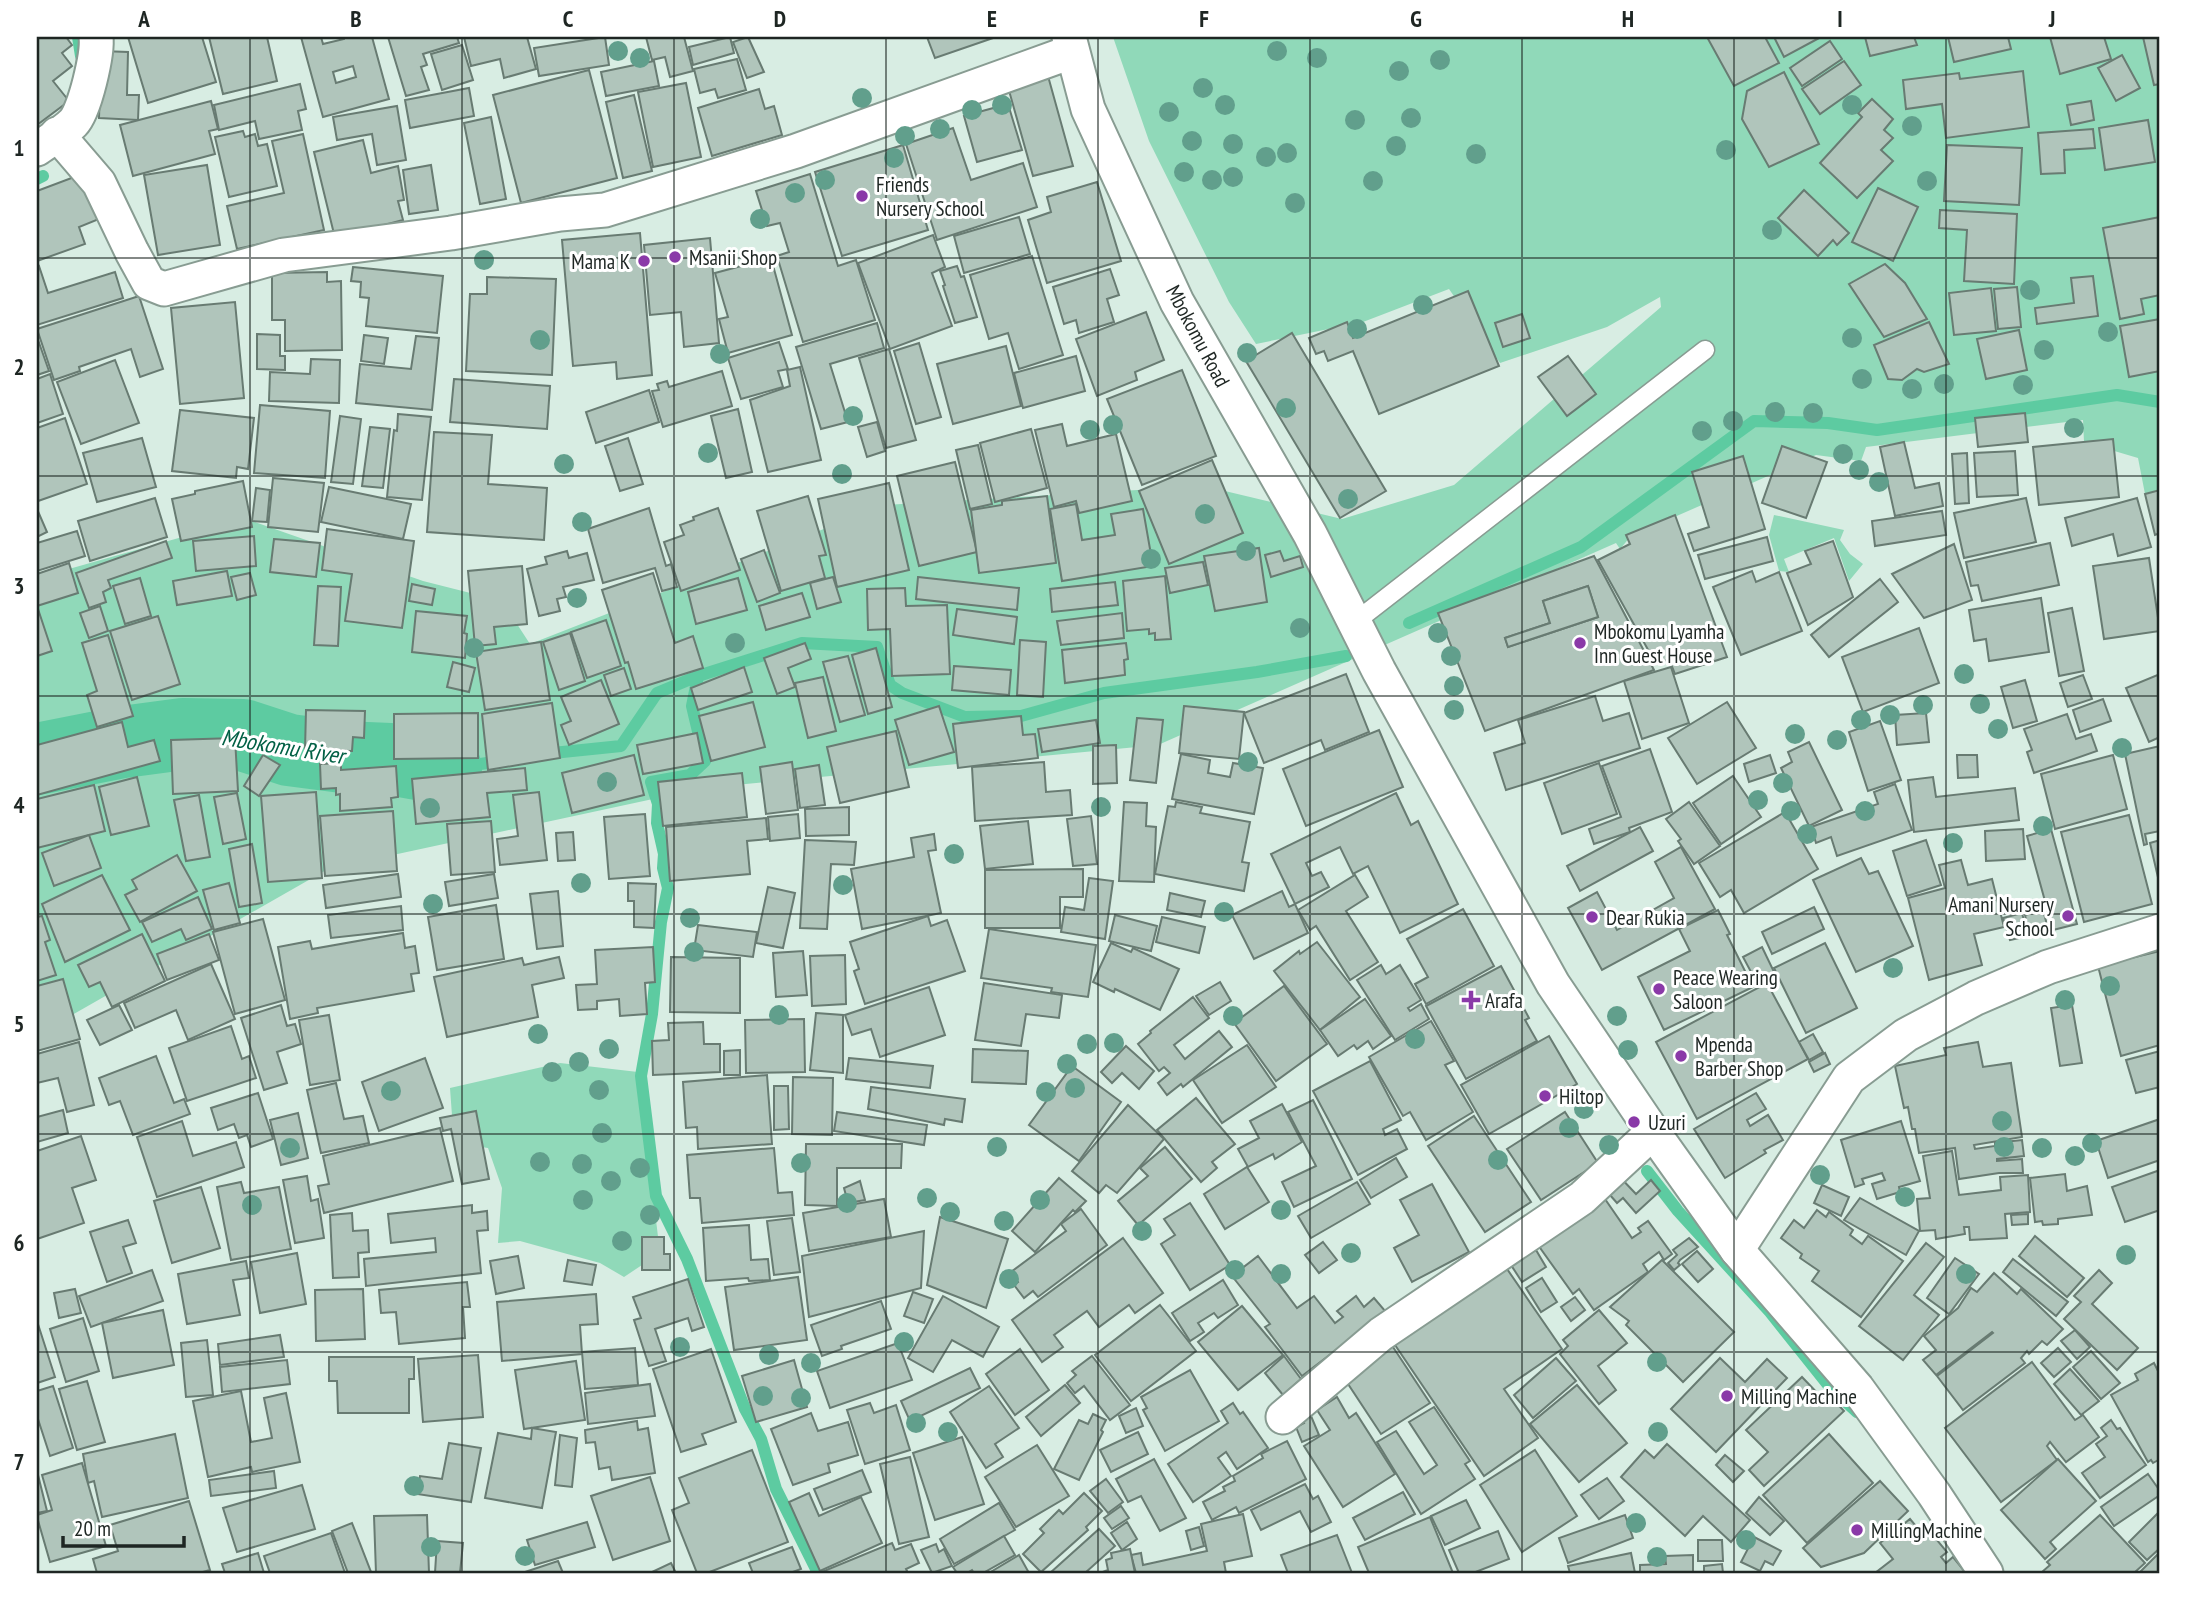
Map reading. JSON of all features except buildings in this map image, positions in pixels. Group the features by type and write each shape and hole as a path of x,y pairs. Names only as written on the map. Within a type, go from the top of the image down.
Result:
{"street":[{"path":"96,37 97,46 76,120 47,142 99,183 149,283 164,289 284,255 451,233 560,214 606,210 796,151 1070,44"},
{"name":"Mbokomu Road","path":"1070,44 1088,109 1177,302 1310,534 1379,671 1553,984 1737,1250 1857,1388 1934,1494 1986,1573"},
{"path":"1737,1250 1849,1078 1906,1035 1976,999 2048,967 2160,931"},
{"path":"1283,1416 1381,1334 1582,1198 1653,1132"}],"lane":[{"path":"1355,622 1705,349"}],"green space":[{"path":"1113,37 2160,37 2160,490 2145,494 2138,458 2084,442 2083,420 1866,447 1861,461 1816,455 1631,536 1620,549 1616,543 1158,745 704,788 328,869 37,1035 37,578 246,519 423,581 502,601 530,644 885,505 1204,486 1342,519 1454,485 1661,307 1660,297 1607,327 1500,363 1449,289 1363,322 1256,344 1229,302 1149,141"},
{"path":"1774,515 1844,530 1840,540 1850,554 1863,564 1849,581 1834,538 1784,559 1789,572 1779,571 1769,535"},
{"path":"560,1063 638,1072 660,1253 624,1277 600,1263 520,1241 498,1243 502,1188 488,1148 454,1143 450,1088"}],"waterway":[{"path":"78,37 81,56"},
{"path":"37,179 43,176"},
{"path":"1409,623 1581,547 1754,421 1828,423 1877,430 2117,395 2160,402"},
{"path":"543,754 621,746 657,693 698,676 802,643 877,647 890,685 902,693 965,717 1021,716 1104,693 1257,672 1346,656"},
{"path":"698,676 692,706 705,761 690,775 651,782 658,804 657,823 668,888 641,1076 656,1196 687,1259 745,1409 761,1439 776,1489 818,1573"},
{"name":"Mbokomu River","path":"37,759 123,742 183,734 243,735 289,750 343,757 390,759 446,769"},
{"path":"446,769 501,761"},
{"path":"1647,1171 1678,1211 1770,1312 1829,1386 1857,1412"}],"place":[{"name":"Friends Nursery School","path":"862,196"},
{"name":"Msanii Shop","path":"675,257"},
{"name":"Mama K","path":"644,261"},
{"name":"Mbokomu Lyamha Inn Guest House","path":"1580,643"},
{"name":"Amani Nursery School","path":"2068,916"},
{"name":"Dear Rukia","path":"1592,917"},
{"name":"Peace Wearing Saloon","path":"1659,989"},
{"name":"Arafa","path":"1471,1000"},
{"name":"Mpenda Barber Shop","path":"1681,1056"},
{"name":"Hiltop","path":"1545,1096"},
{"name":"Uzuri","path":"1634,1122"},
{"name":"Milling Machine","path":"1727,1396"},
{"name":"MillingMachine","path":"1857,1530"}]}
